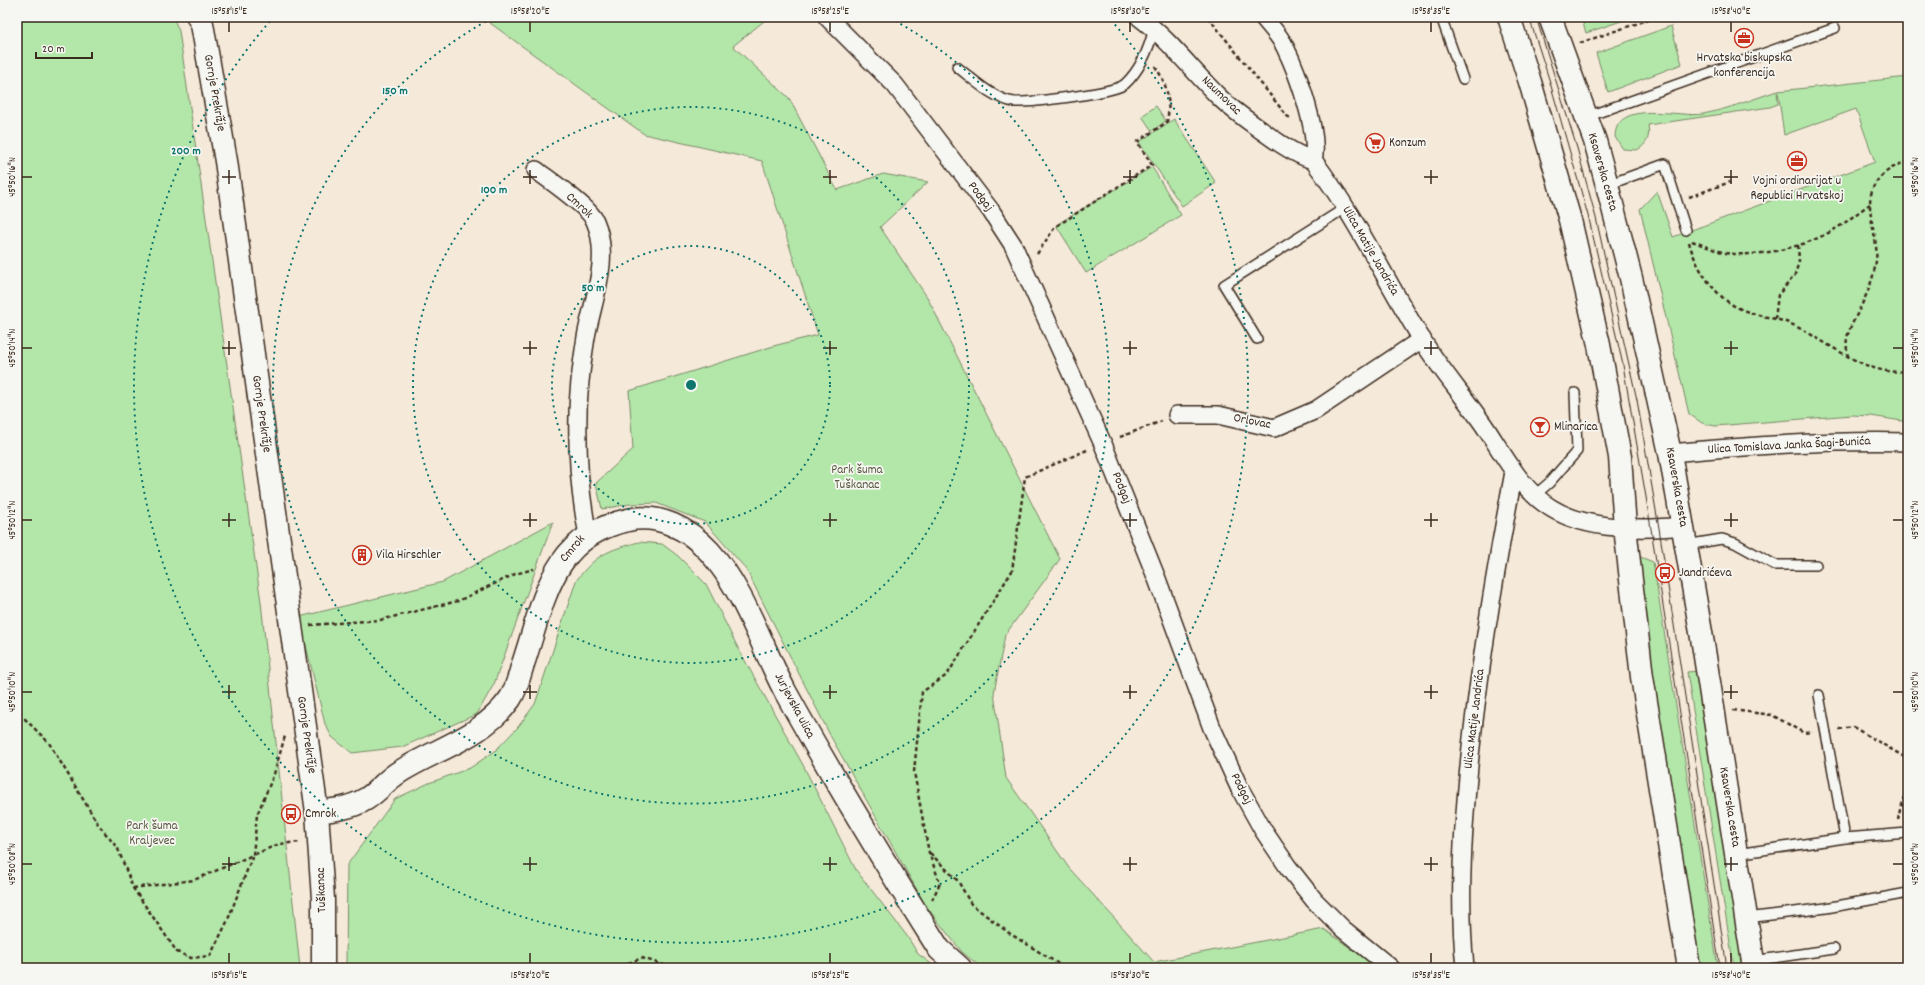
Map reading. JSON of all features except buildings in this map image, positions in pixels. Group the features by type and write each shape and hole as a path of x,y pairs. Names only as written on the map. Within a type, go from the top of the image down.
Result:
{"street":[{"name":"Gornje Prekrižje","path":"198,17 202,24 226,161 317,812"},
{"name":"Podgaj","path":"827,17 895,85 991,211 1013,245 1103,444 1157,579 1212,728 1239,787 1263,830 1288,867 1314,900 1343,929 1392,968"},
{"name":"Naumovac","path":"1139,17 1154,28 1221,99 1241,116 1276,141 1313,160"},
{"path":"1263,17 1284,45 1300,83 1315,143 1313,160"},
{"path":"1509,17 1530,82 1568,212 1588,292 1620,458 1625,527 1642,676 1688,968"},
{"name":"Ksaverska cesta","path":"1550,17 1586,117 1607,185 1631,278 1670,453 1685,535 1747,918 1753,965"},
{"name":"Ulica Matije Jandrića","path":"1313,160 1345,208 1422,339 1483,424 1514,472 1535,495 1551,508 1575,519 1597,524 1659,528 1685,535"},
{"name":"Cmrok","path":"317,812 342,809 365,800 400,771 454,744 487,723 511,698 541,608 556,571 569,551 588,535 582,505 578,414 586,337 602,257 601,240 594,219 578,203 536,170"},
{"name":"Orlovac","path":"1177,415 1218,415 1274,428 1316,410 1422,339"},
{"name":"Ulica Tomislava Janka Šagi-Bunića","path":"1670,453 1750,446 1854,440 1908,442"},
{"name":"Ulica Matije Jandrića","path":"1465,968 1461,872 1465,808 1476,702 1500,544 1514,472"},
{"name":"Jurjevska ulica","path":"588,535 611,523 641,517 667,522 690,534 708,551 730,579 784,689 837,784 939,949 960,968"},
{"name":"Tuškanac","path":"317,812 323,899 323,968"}],"lane":[{"path":"1441,17 1463,79"},
{"path":"957,67 996,96 1014,102 1074,97 1109,91 1124,86 1137,70 1147,54 1154,28"},
{"path":"1586,117 1835,28"},
{"path":"1607,185 1665,164 1686,230"},
{"path":"1257,339 1224,285 1345,208"},
{"path":"1535,495 1577,451 1578,435 1575,393"},
{"path":"1685,535 1735,543 1775,565 1816,565"},
{"path":"1819,695 1845,838"},
{"path":"1736,854 1845,838 1908,833"},
{"path":"1747,918 1826,908 1908,893"},
{"path":"1753,965 1834,949"}],"path":[{"path":"1208,17 1287,116"},
{"path":"1580,43 1656,17"},
{"path":"1035,256 1053,233 1055,227 1152,165 1137,142 1167,122 1169,98 1164,79 1147,54"},
{"path":"1848,357 1847,340 1850,328 1860,309 1876,263 1877,243 1870,204 1872,191 1878,180 1888,171 1908,161"},
{"path":"1677,202 1730,182"},
{"path":"1870,204 1833,230 1798,245 1761,253 1734,254 1722,252 1688,239 1692,254 1702,273 1728,302 1740,309 1787,323 1815,337 1848,357 1886,370 1908,370"},
{"path":"1776,319 1778,295 1789,283 1797,268 1799,261 1798,245"},
{"path":"1118,438 1177,415"},
{"path":"929,906 940,883 930,853 914,772 922,692 947,675 1012,571 1025,477 1093,448"},
{"path":"306,626 380,620 458,601 515,574 536,568 556,571"},
{"path":"1731,710 1772,715 1804,733 1818,731"},
{"path":"17,719 25,719 49,743 98,824 118,849 133,888 177,952 190,958 210,956 227,922 253,855 257,815 274,774 285,733"},
{"path":"1834,729 1853,727 1908,759"},
{"path":"1896,834 1900,810 1908,789"},
{"path":"133,888 194,880 278,844 303,842"},
{"path":"930,853 958,881 971,904 1009,933 1065,968"},
{"path":"615,968 642,958 673,968"}],"green space":[{"name":"Park šuma Kraljevec","path":"17,17 173,17 179,31 261,602 300,968 17,968"},
{"name":"Park šuma Tuškanac","path":"488,17 769,17 733,46 789,98 837,190 883,174 928,182 880,227 927,297 1060,559 1005,635 994,693 1006,778 1069,868 1154,962 1324,929 1378,968 982,968 962,952 926,906 831,737 746,569 705,522 656,503 630,504 602,509 596,483 633,449 629,391 777,345 818,335 762,161 644,134 490,23"},
{"path":"1581,17 1633,17 1586,33"},
{"path":"1671,26 1682,64 1608,92 1596,53"},
{"path":"1908,77 1908,422 1871,416 1852,415 1715,426 1702,423 1689,414 1640,209 1657,191 1673,237 1875,162 1856,109 1784,135 1778,91"},
{"path":"1777,91 1778,104 1770,107 1648,125 1649,133 1646,142 1637,150 1623,149 1615,137 1618,125 1626,118 1637,114 1651,112 1693,115 1703,114 1732,107"},
{"path":"1156,106 1166,121 1152,131 1142,116"},
{"path":"1174,119 1216,183 1182,206 1139,142"},
{"path":"1152,167 1181,215 1086,273 1056,225"},
{"path":"553,522 494,684 477,714 402,747 352,753 332,737 325,724 299,617 443,582"},
{"name":"Cmrok","path":"639,542 662,544 678,556 706,584 739,650 803,765 856,870 907,936 918,954 937,968 346,968 347,865 395,799 429,783 470,768 495,751 518,727 535,704 576,581 596,559 610,551"},
{"path":"1638,556 1653,562 1718,968 1699,968 1659,717"},
{"path":"1698,671 1746,968 1734,968 1687,672"}],"tram line":[{"path":"1529,17 1549,79 1589,219 1623,365 1646,497 1720,968"},
{"path":"1536,17 1577,148 1596,218 1637,400 1659,528 1727,968"}],"place":[{"name":"Hrvatska biskupska konferencija","path":"1744,38"},
{"name":"Konzum","path":"1375,143"},
{"name":"Vojni ordinarijat u Republici Hrvatskoj","path":"1797,161"},
{"name":"Mlinarica","path":"1540,427"},
{"name":"Vila Hirschler","path":"362,555"},
{"name":"Jandrićeva","path":"1665,573"},
{"name":"Cmrok","path":"291,814"}]}
